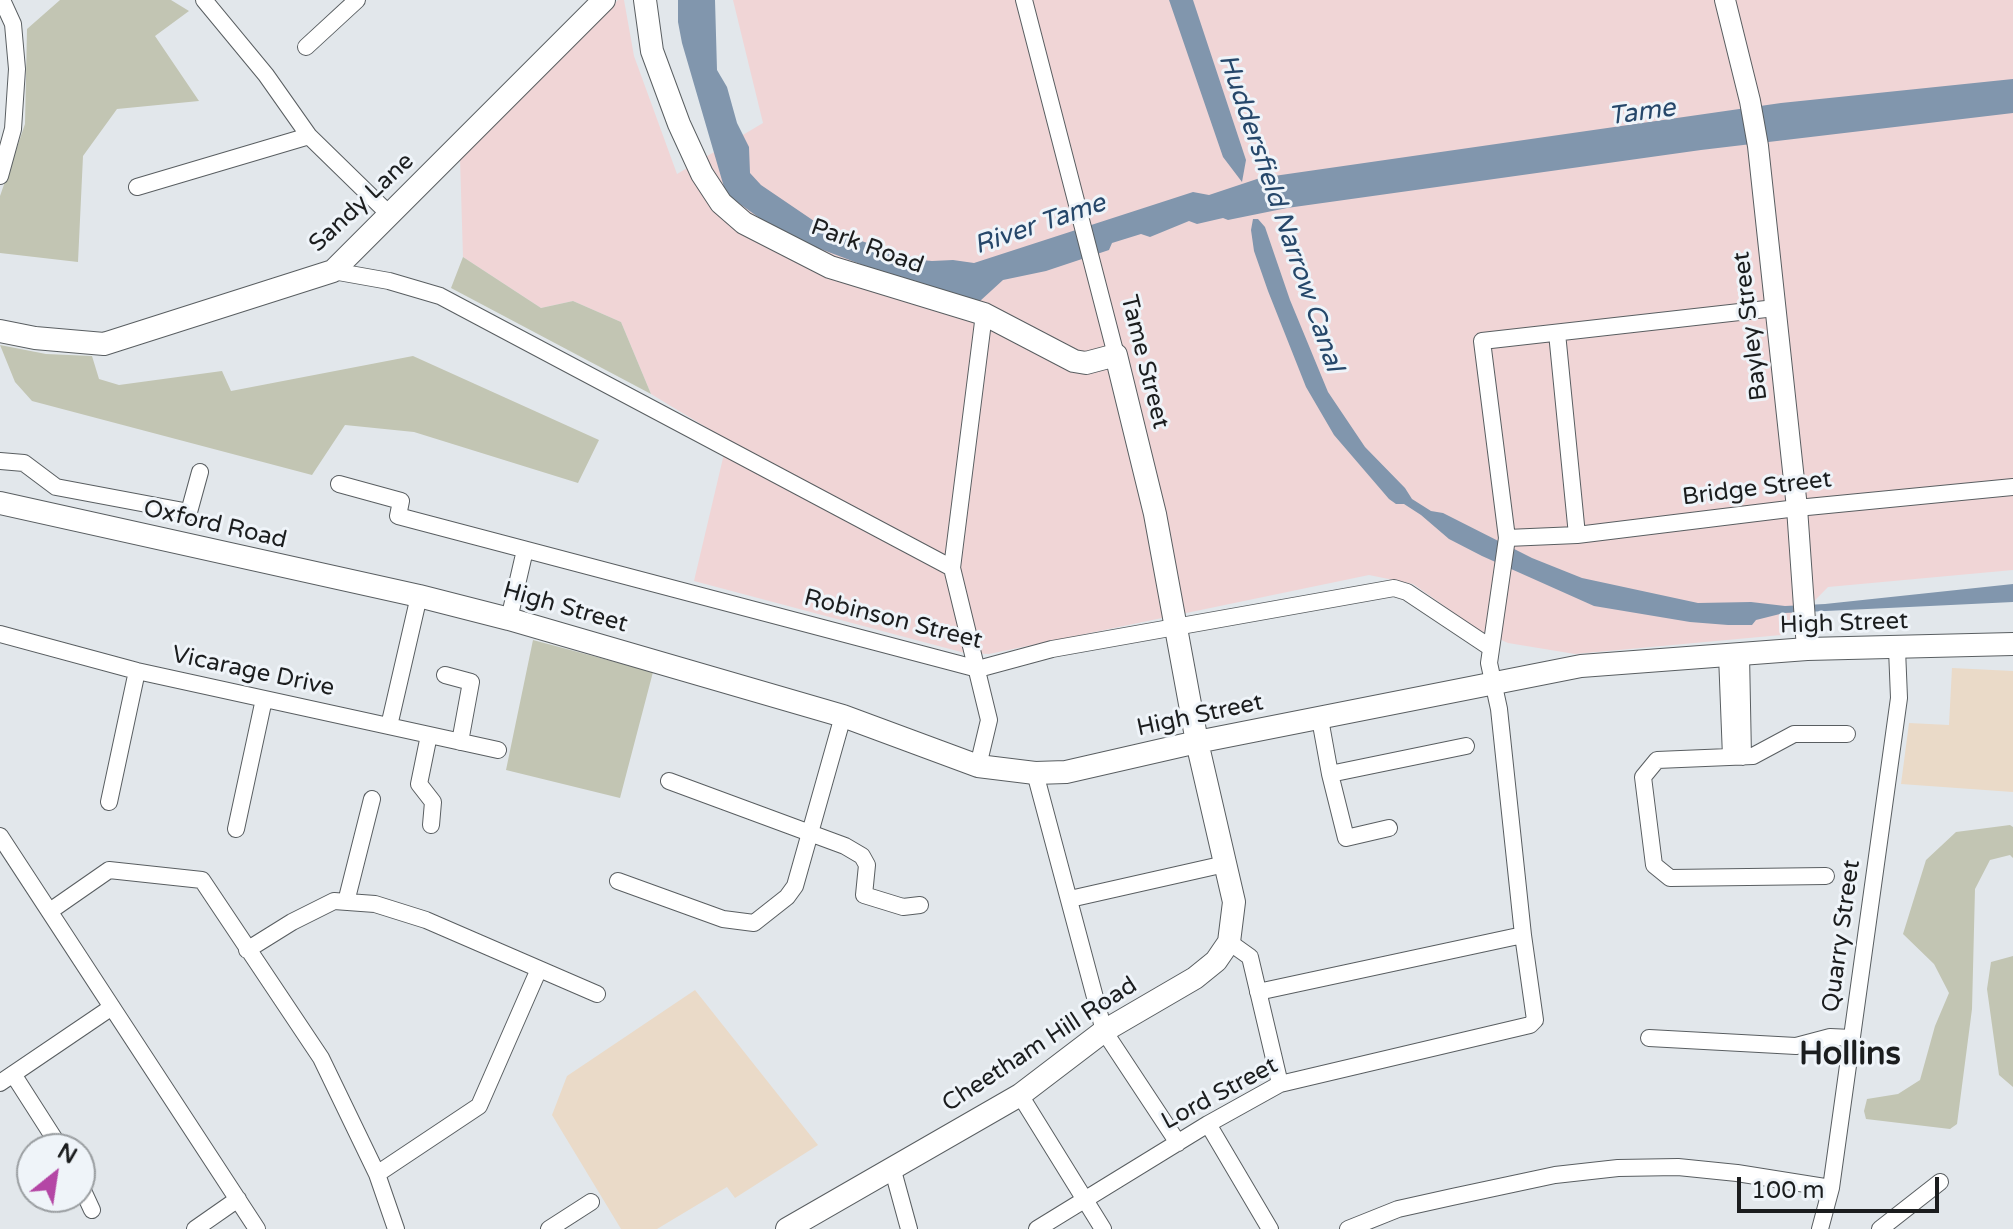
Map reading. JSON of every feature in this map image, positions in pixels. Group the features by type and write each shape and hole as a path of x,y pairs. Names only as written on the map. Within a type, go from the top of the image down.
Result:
{"main road":[{"name":"Sandy Lane","path":"0,331 35,338 104,344 333,271 604,0"},
{"name":"Park Road","path":"645,0 652,51 702,174 721,203 762,234 830,267 984,314 1074,361 1086,363 1116,355"},
{"name":"Tame Street","path":"1116,355 1155,514 1197,742 1234,902 1229,942"},
{"name":"Oxford Road","path":"0,503 419,596"},
{"name":"High Street","path":"419,596 843,716 978,766 1035,773 1066,772 1197,742 1581,666 1807,649 2013,644"},
{"name":"Cheetham Hill Road","path":"787,1229 1020,1095 1104,1031 1195,978 1216,961 1229,942"}],"street":[{"path":"0,176 13,129 17,69 13,24 2,0"},
{"path":"204,0 266,75 309,136 390,215"},
{"path":"306,47 357,0"},
{"name":"Tame Street","path":"1024,0 1116,355"},
{"name":"Bayley Street","path":"1725,0 1758,146 1797,508 1807,649"},
{"path":"0,65 17,69"},
{"path":"137,187 309,136"},
{"path":"333,271 389,281 440,296 952,568"},
{"path":"1258,992 1523,935 1499,709 1489,663 1507,538 1482,341 1775,308"},
{"path":"978,766 989,720 952,568 984,314"},
{"path":"1557,333 1577,535"},
{"path":"0,461 24,463 56,487 189,512 200,472"},
{"name":"Robinson Street","path":"339,484 401,501 398,516 978,669 1052,649 1394,588 1407,592 1491,648"},
{"name":"Bridge Street","path":"1507,538 1577,535 1797,508 2013,487"},
{"path":"509,619 525,550"},
{"path":"389,726 419,596"},
{"name":"Vicarage Drive","path":"0,634 137,671 498,750"},
{"name":"Quarry Street","path":"1820,1229 1831,1188 1899,698 1897,649"},
{"path":"1734,654 1737,757"},
{"path":"109,802 137,671"},
{"path":"445,675 471,682 460,742"},
{"path":"236,829 264,699"},
{"path":"618,881 723,919 754,923 787,897 795,886 843,716"},
{"path":"1320,719 1346,838 1389,828"},
{"path":"1826,876 1670,878 1654,865 1643,777 1657,760 1753,756 1794,734 1847,734"},
{"path":"429,735 419,784 433,802 431,825"},
{"path":"1330,774 1466,746"},
{"path":"1035,773 1104,1031 1178,1143"},
{"path":"669,781 845,846 862,856 867,865 864,895 903,907 920,905"},
{"path":"346,902 372,799"},
{"path":"0,836 257,1229"},
{"path":"1070,899 1225,864"},
{"path":"50,911 109,870 202,880 321,1058 377,1174 396,1229"},
{"path":"247,950 334,901 375,904 426,920 597,994"},
{"name":"Lord Street","path":"1037,1229 1208,1124 1280,1084 1530,1025 1535,1020 1523,935"},
{"path":"1229,942 1250,957 1280,1084"},
{"path":"377,1174 479,1106 539,969"},
{"path":"48,1133 6,1079 112,1007"},
{"path":"1649,1038 1796,1046 1830,1037 1852,1038"},
{"path":"1020,1095 1103,1229"},
{"path":"1208,1124 1270,1229"},
{"path":"892,1167 909,1229"},
{"path":"1348,1229 1398,1209 1555,1175 1618,1168 1678,1167 1831,1188"},
{"path":"1880,1229 1940,1182"},
{"path":"195,1229 238,1199"},
{"path":"549,1229 591,1202"}],"shaded area":[{"path":"618,0 624,0 634,56 677,174 763,123 733,0 2013,0 2013,570 1828,587 1781,635 1575,654 1508,643 1477,629 1413,584 1369,575 989,654 965,653 694,581 723,458 724,438 651,394 621,322 573,301 541,308 463,257 460,158"},
{"path":"1952,668 2013,671 2013,792 1901,784 1909,723 1949,725"},
{"path":"695,990 818,1145 735,1198 727,1187 657,1229 621,1229 552,1115 567,1076"}],"green space":[{"path":"60,0 171,0 189,11 155,36 199,101 117,109 83,156 78,262 0,253 0,196 25,124 27,29"},
{"path":"463,257 541,308 573,301 621,322 651,394 451,288"},
{"path":"0,345 46,354 92,356 99,379 119,385 222,371 231,391 413,356 599,440 578,483 414,432 345,425 312,475 32,401 15,382"},
{"path":"533,640 653,672 620,798 506,770"},
{"path":"2013,827 2013,858 2010,855 1990,860 1975,889 1972,1009 1957,1124 1950,1129 1866,1119 1867,1099 1898,1094 1920,1080 1935,1026 1949,993 1934,964 1903,934 1926,860 1956,832"},
{"path":"2013,956 2013,1087 1999,1075 1987,989 1991,962"}],"water":[{"path":"678,0 715,0 717,70 727,87 737,123 749,147 750,173 761,185 814,221 855,239 932,261 974,263 1193,192 1209,195 1260,178 1781,103 2013,79 2013,113 1701,150 1287,208 1228,220 1223,218 1197,224 1189,221 1150,237 1141,234 1112,243 1109,250 1046,271 1003,280 980,301 868,267 810,245 772,227 726,194 682,43"},
{"path":"1169,0 1193,0 1246,160 1242,182 1223,157"},
{"path":"1253,219 1258,219 1265,227 1290,300 1328,392 1365,447 1412,499 1431,511 1443,513 1532,558 1582,578 1698,603 1825,604 2013,584 2013,602 1784,613 1756,620 1752,625 1690,622 1594,606 1482,556 1449,539 1404,504 1396,504 1389,499 1334,435 1306,387 1268,291 1254,251"}],"district":[{"name":"Hollins","path":"1850,1056"}],"water label":[{"name":"Tame","path":"1642,113"},
{"name":"Huddersfield Narrow Canal","path":"1280,213"},
{"name":"River Tame","path":"1040,225"}]}
